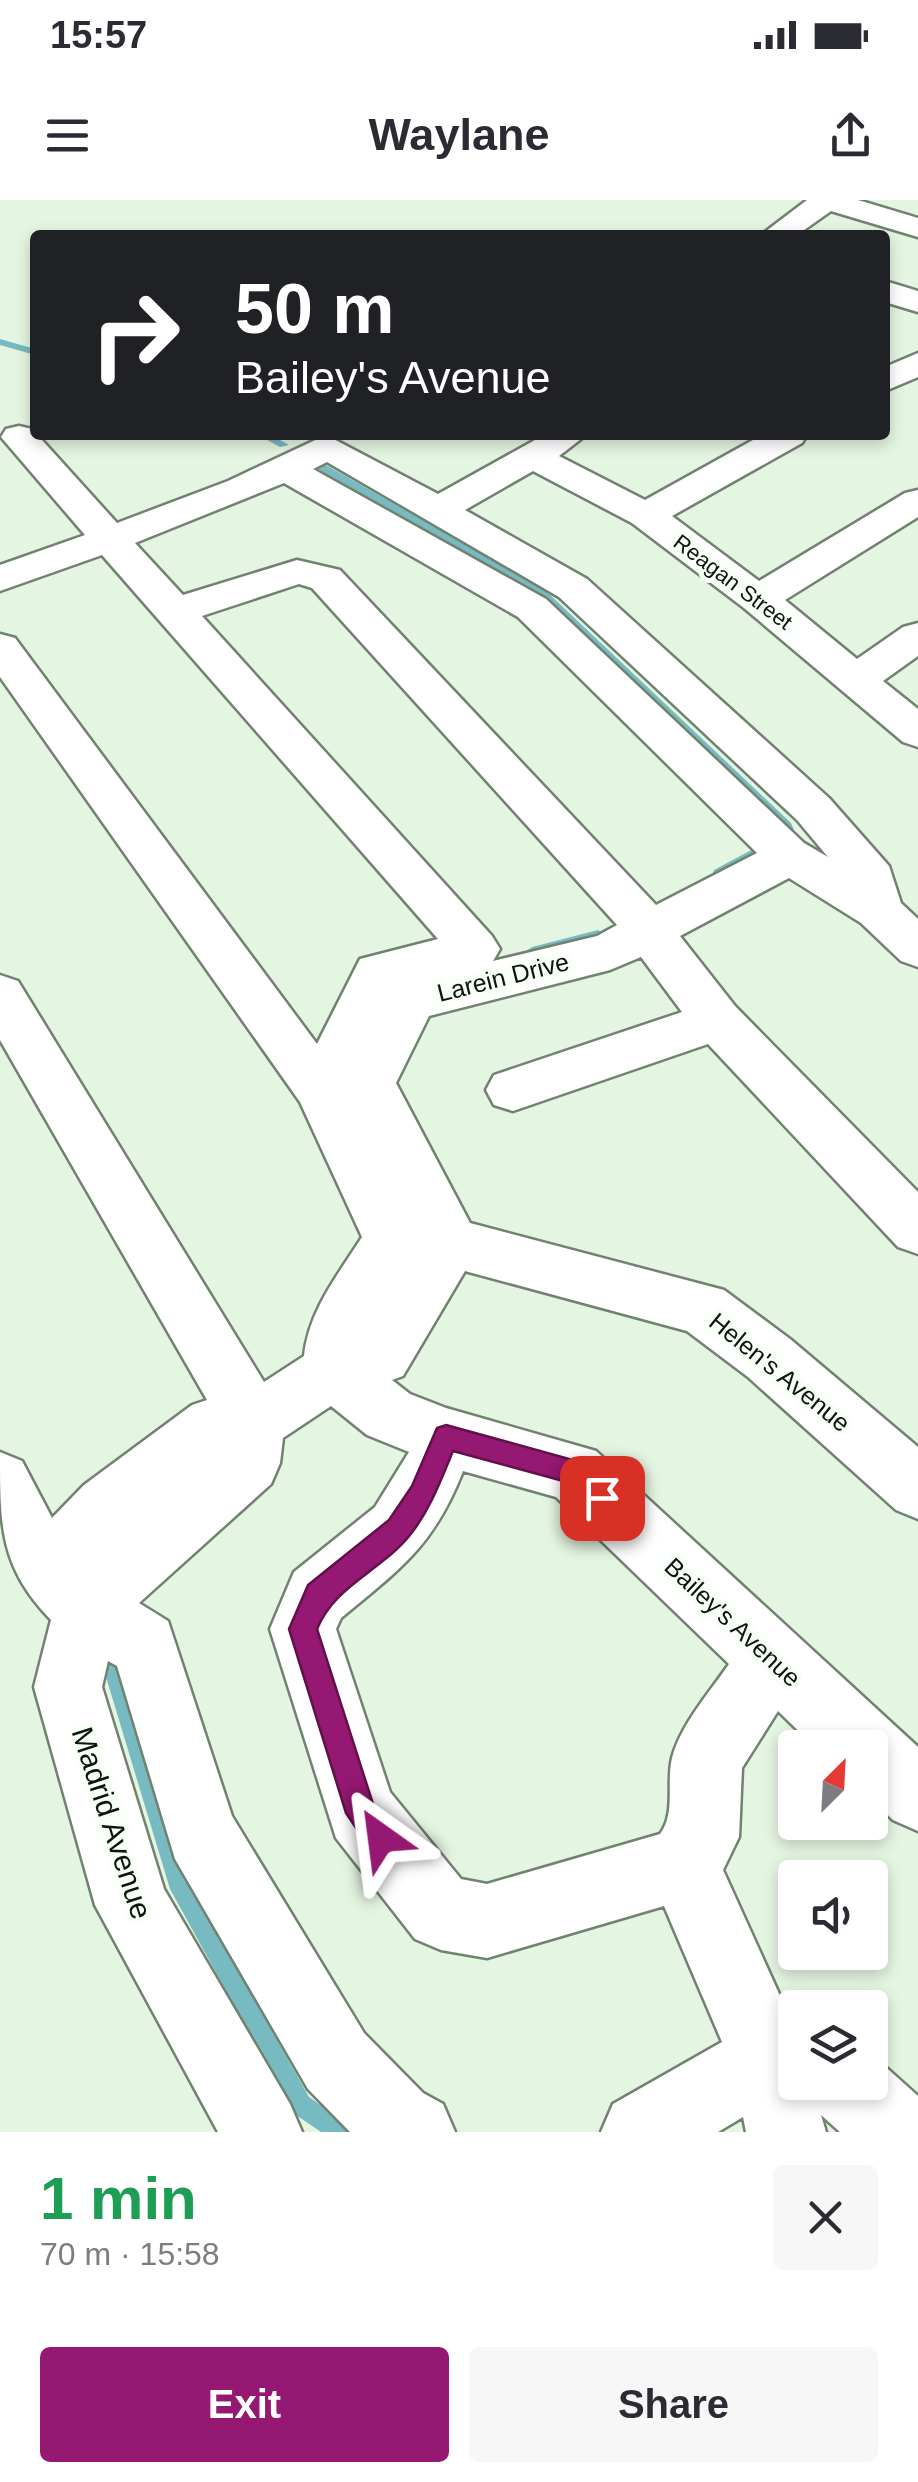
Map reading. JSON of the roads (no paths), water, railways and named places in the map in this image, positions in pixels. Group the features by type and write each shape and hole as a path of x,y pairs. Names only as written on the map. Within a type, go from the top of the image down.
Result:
{"street":[{"path":"784,230 827,200 918,228"},
{"path":"890,293 918,302"},
{"path":"19,438 110,535 475,950"},
{"path":"438,510 561,440"},
{"path":"646,515 780,440"},
{"path":"0,580 110,535 236,492 337,441 438,510 573,588 813,809 872,878 878,910"},
{"name":"Reagan Street","path":"532,456 646,515 758,599 918,732"},
{"path":"286,469 532,608 774,844 878,910 918,948"},
{"path":"758,599 913,510"},
{"path":"176,612 297,572 326,580 637,917 717,1020 918,1230"},
{"path":"858,679 918,636"},
{"path":"0,647 321,1090 392,1239 337,1328 334,1371"},
{"name":"Larein Drive","path":"452,1243 369,1083 411,1001 610,951 637,917 774,844"},
{"name":"Larein Drive","path":"321,1090 378,972 584,920 637,917"},
{"path":"0,995 254,1422 249,1463 139,1556 66,1590"},
{"path":"513,1090 717,1020"},
{"path":"254,1422 334,1371 382,1357 452,1243"},
{"name":"Helen's Avenue","path":"452,1243 703,1308 769,1358 918,1488"},
{"name":"Bailey's Avenue","path":"334,1371 389,1415 446,1437 574,1472 848,1730"},
{"path":"446,1437 422,1495 398,1529 317,1595 303,1629 361,1813 441,1913 487,1921 683,1864 704,1837 707,1759 772,1660"},
{"path":"0,1482 66,1590 144,1645 201,1834 336,2061 395,2121 415,2132"},
{"name":"Madrid Avenue","path":"66,1590 68,1687 132,1905 262,2132"},
{"name":"Bailey's Avenue","path":"888,1767 918,1795"},
{"path":"683,1864 778,2058"},
{"path":"641,2132 778,2065"},
{"path":"784,2100 786,2132"},
{"path":"864,2100 899,2132"}],"waterway":[{"path":"0,342 30,351"},
{"path":"274,440 284,445"},
{"path":"322,467 541,592 787,826 790,835 719,873"},
{"path":"532,952 598,935"},
{"path":"112,1667 177,1882 301,2105 339,2132"}]}
